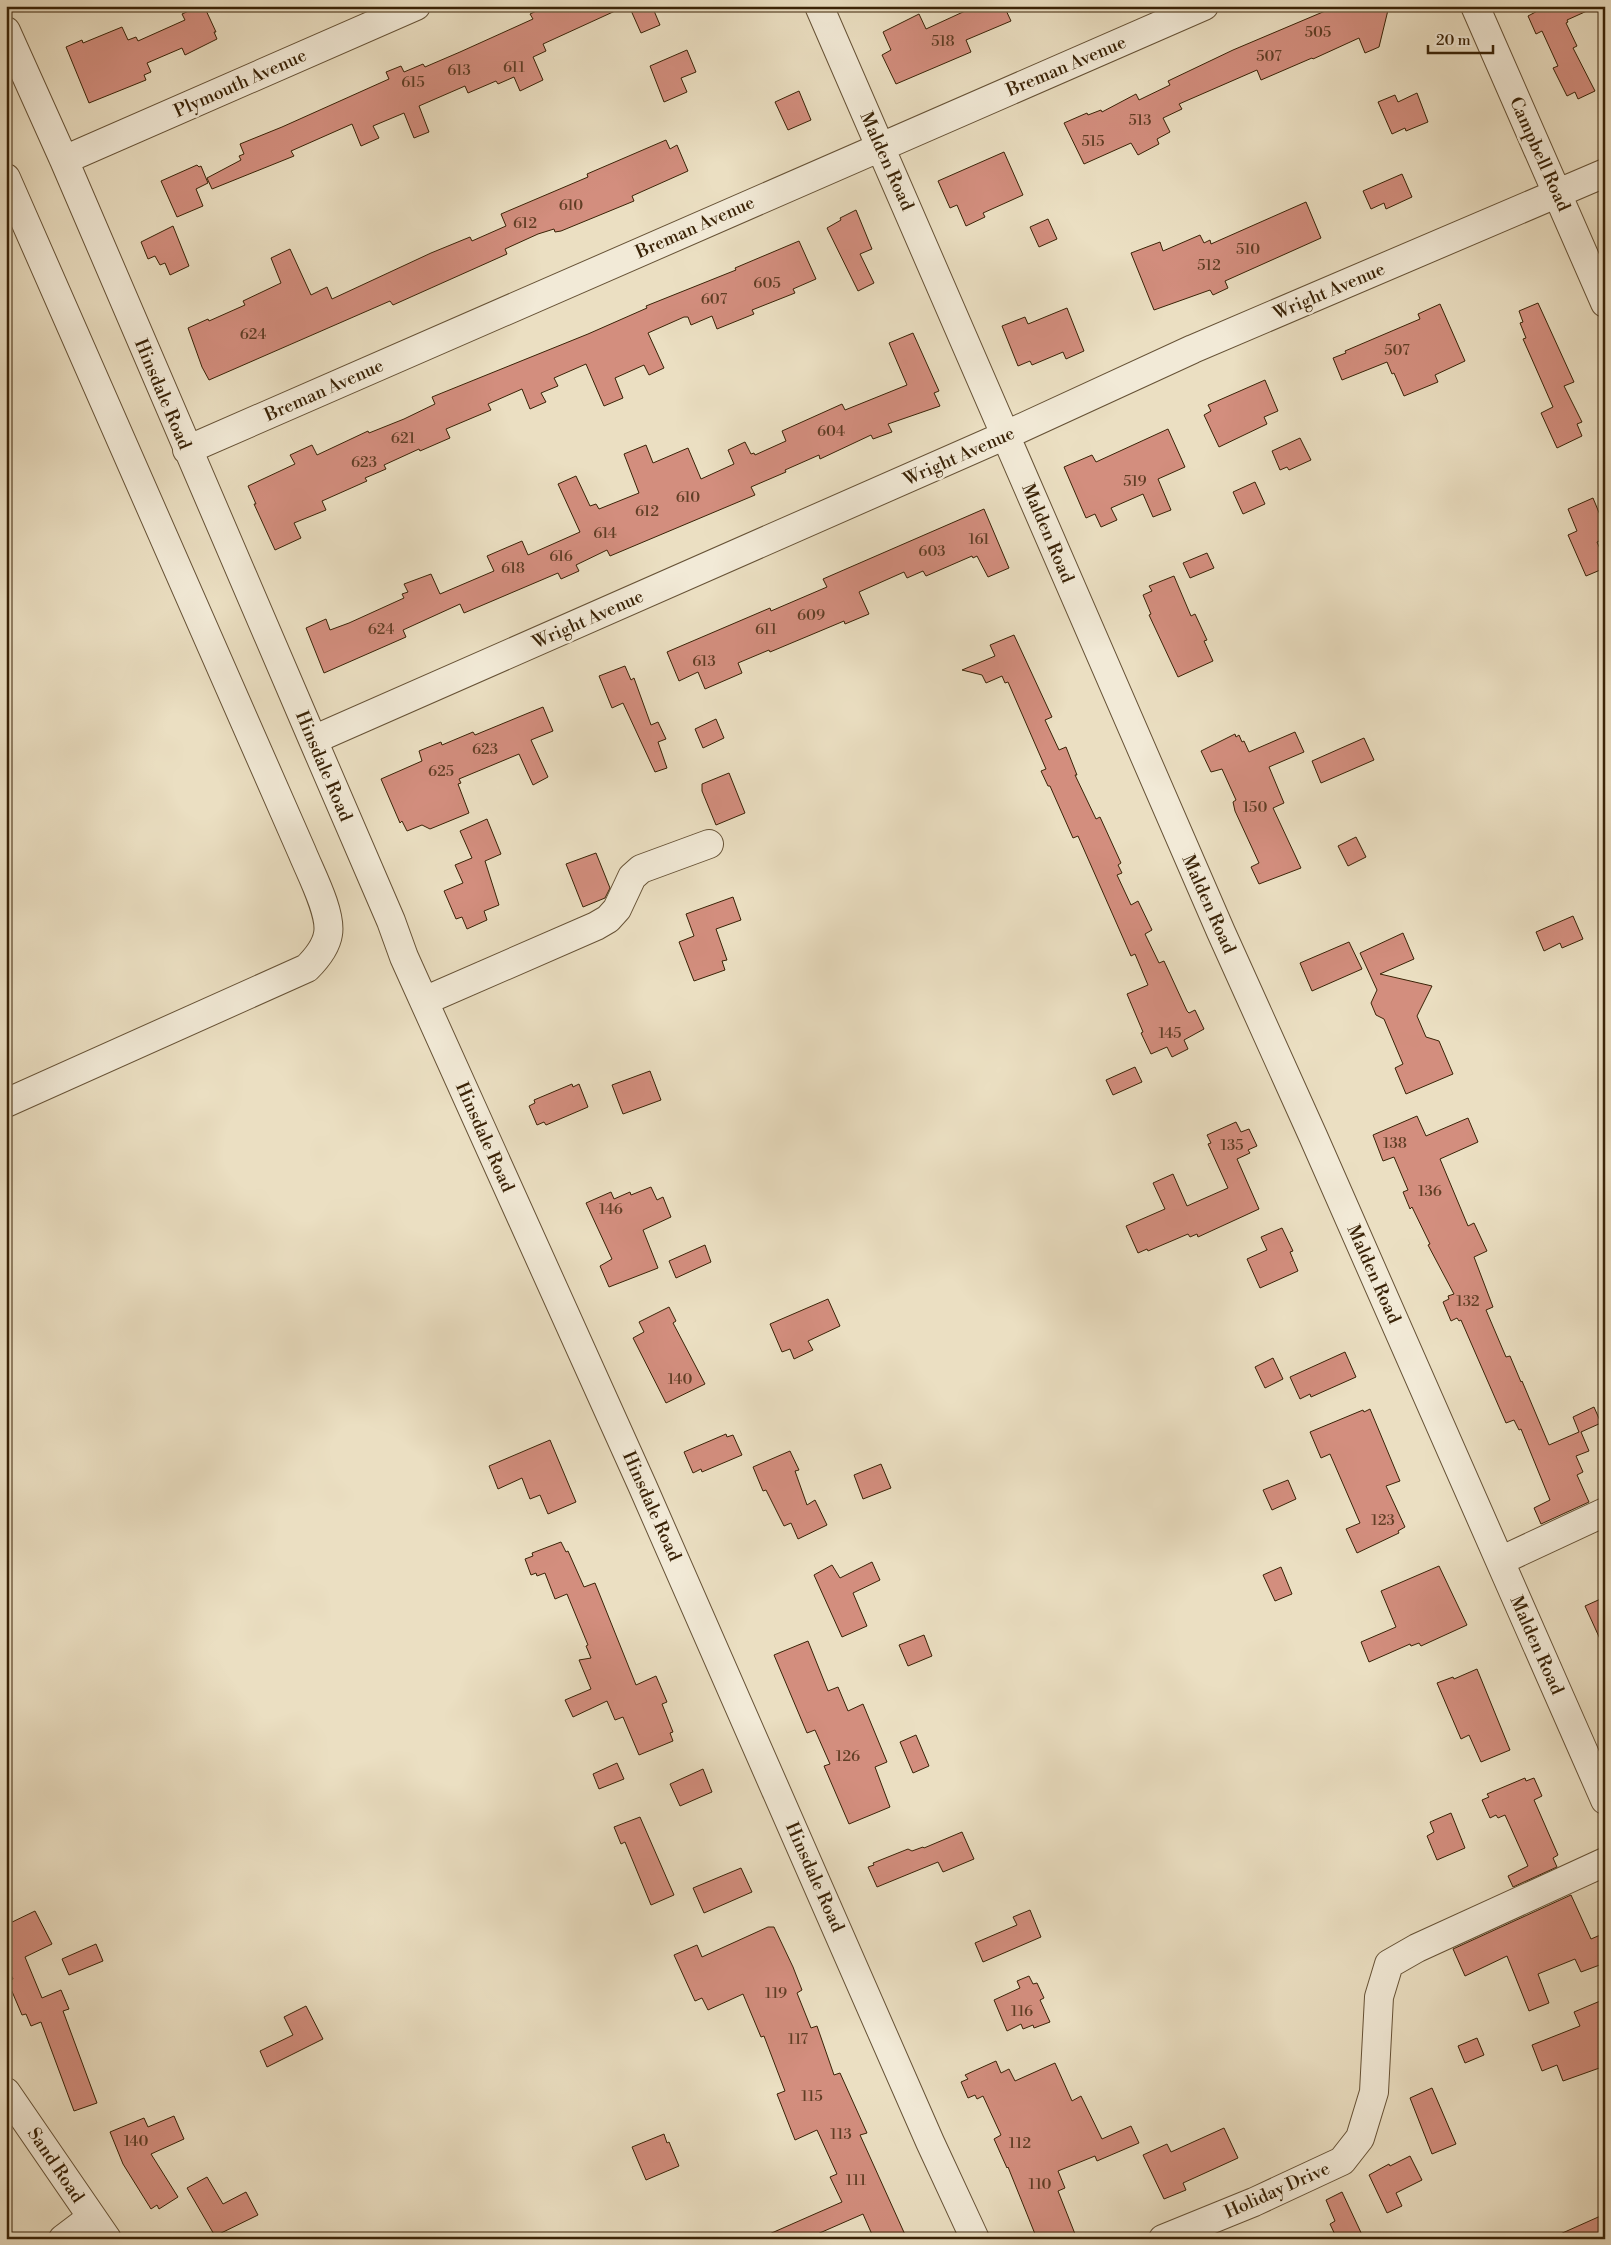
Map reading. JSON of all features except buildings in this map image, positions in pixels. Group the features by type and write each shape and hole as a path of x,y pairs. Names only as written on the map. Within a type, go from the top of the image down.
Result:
{"street":[{"name":"Plymouth Avenue","path":"64,160 416,6"},
{"name":"Malden Road","path":"819,6 1220,932 1321,1154 1605,1800"},
{"name":"Breman Avenue","path":"187,450 1204,6"},
{"name":"Campbell Road","path":"1475,6 1605,302"},
{"name":"Hinsdale Road","path":"6,31 64,160 424,1001 650,1503 930,2142 975,2239"},
{"name":"Wright Avenue","path":"313,740 1006,435 1193,349 1605,173"},
{"path":"6,178 302,852 326,915 328,934 318,956 307,968 6,1103"},
{"path":"424,1001 596,926 608,919 617,909 632,877 641,869 709,844"},
{"path":"1500,1561 1605,1512"},
{"name":"Holiday Drive","path":"1163,2239 1254,2202 1342,2161 1360,2138 1374,2092 1379,1997 1390,1964 1425,1944 1605,1862"},
{"name":"Sand Road","path":"9,2102 99,2228"},
{"path":"63,2239 99,2228"}]}
